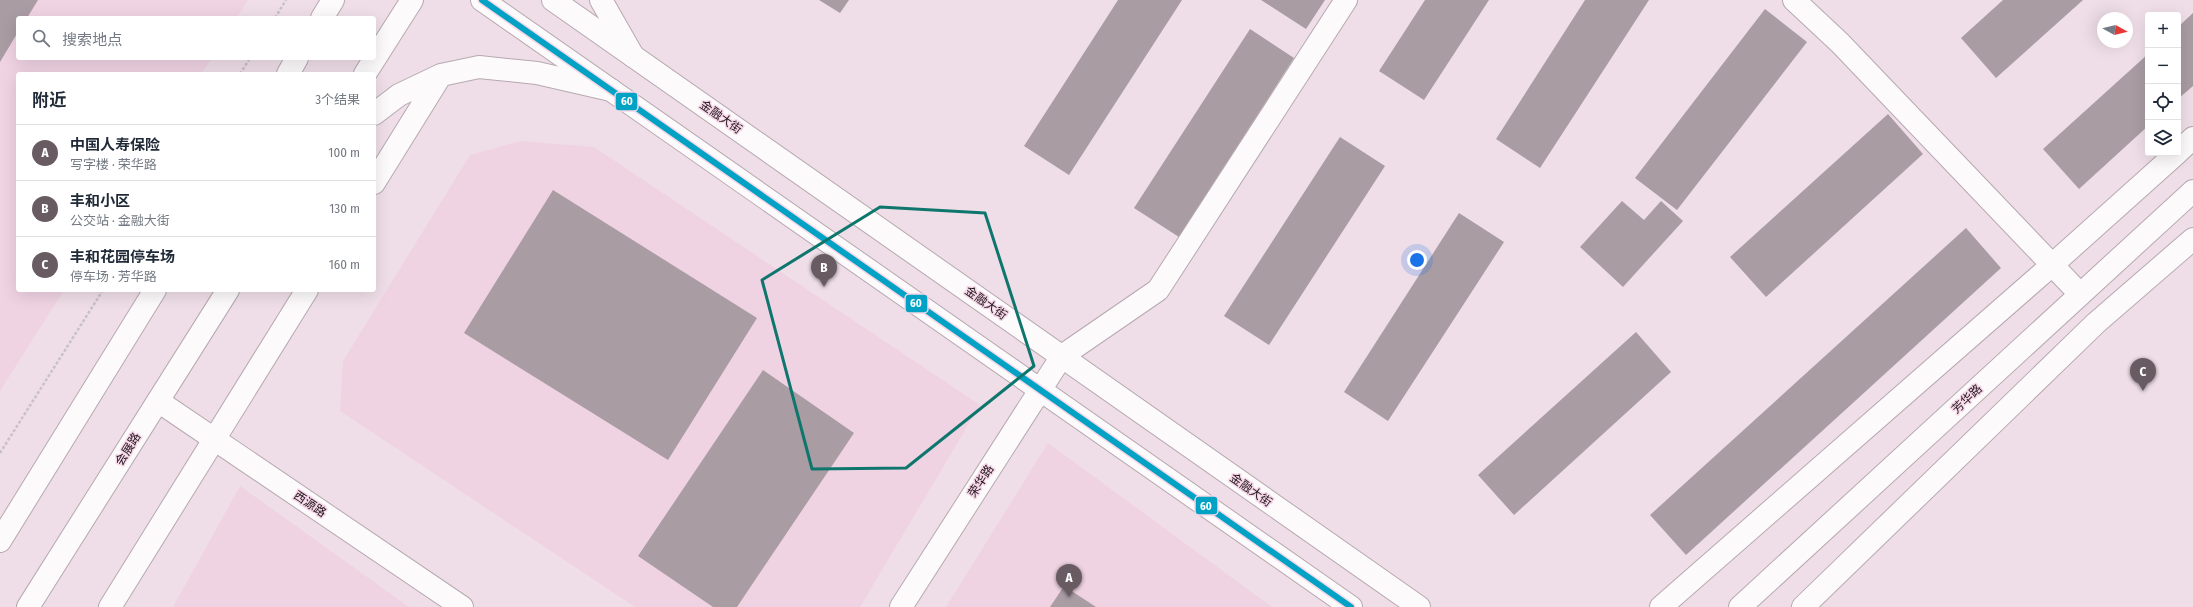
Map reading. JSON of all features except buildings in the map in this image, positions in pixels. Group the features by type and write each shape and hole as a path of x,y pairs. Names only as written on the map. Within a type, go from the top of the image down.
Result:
{"street":[{"path":"323,16 333,0"},
{"path":"376,57 412,0"},
{"path":"482,0 1351,607"},
{"name":"金融大街","path":"553,0 1419,607"},
{"path":"601,0 634,56"},
{"path":"1062,356 1158,290 1346,0"},
{"path":"1794,0 1845,49 2080,294"},
{"path":"289,72 296,60"},
{"path":"366,72 374,60"},
{"path":"376,112 399,95 441,76 483,68 537,73 611,90"},
{"path":"376,180 441,76"},
{"path":"2181,148 2193,138"},
{"path":"1661,607 2052,265 2173,156"},
{"name":"芳华路","path":"1740,607 2193,190"},
{"path":"1803,607 2096,323 2193,239"},
{"path":"0,541 153,292"},
{"name":"会展路","path":"28,607 227,292"},
{"path":"110,607 306,292"},
{"name":"荣华路","path":"901,607 1062,356"},
{"name":"西源路","path":"158,401 462,607"}],"path":[{"path":"276,16 286,0"},
{"path":"241,72 249,60"},
{"path":"0,454 102,292"}],"highlighted area":[{"path":"880,207 985,213 1034,366 906,468 812,469 762,280"}],"shaded area":[{"path":"0,0 248,0 238,16 16,16 16,60 211,60 202,72 16,72 16,292 63,292 0,391"},
{"path":"521,141 594,147 980,405 860,607 635,607 340,411 343,361 470,155"},
{"path":"1048,443 1272,607 946,607"},
{"path":"240,486 409,607 173,607"}],"transit line":[{"name":"60","path":"482,0 1351,607"}],"place":[{"name":"丰和小区","path":"824,287"},
{"name":"丰和花园停车场","path":"2143,391"},
{"name":"中国人寿保险","path":"1069,597"}]}
